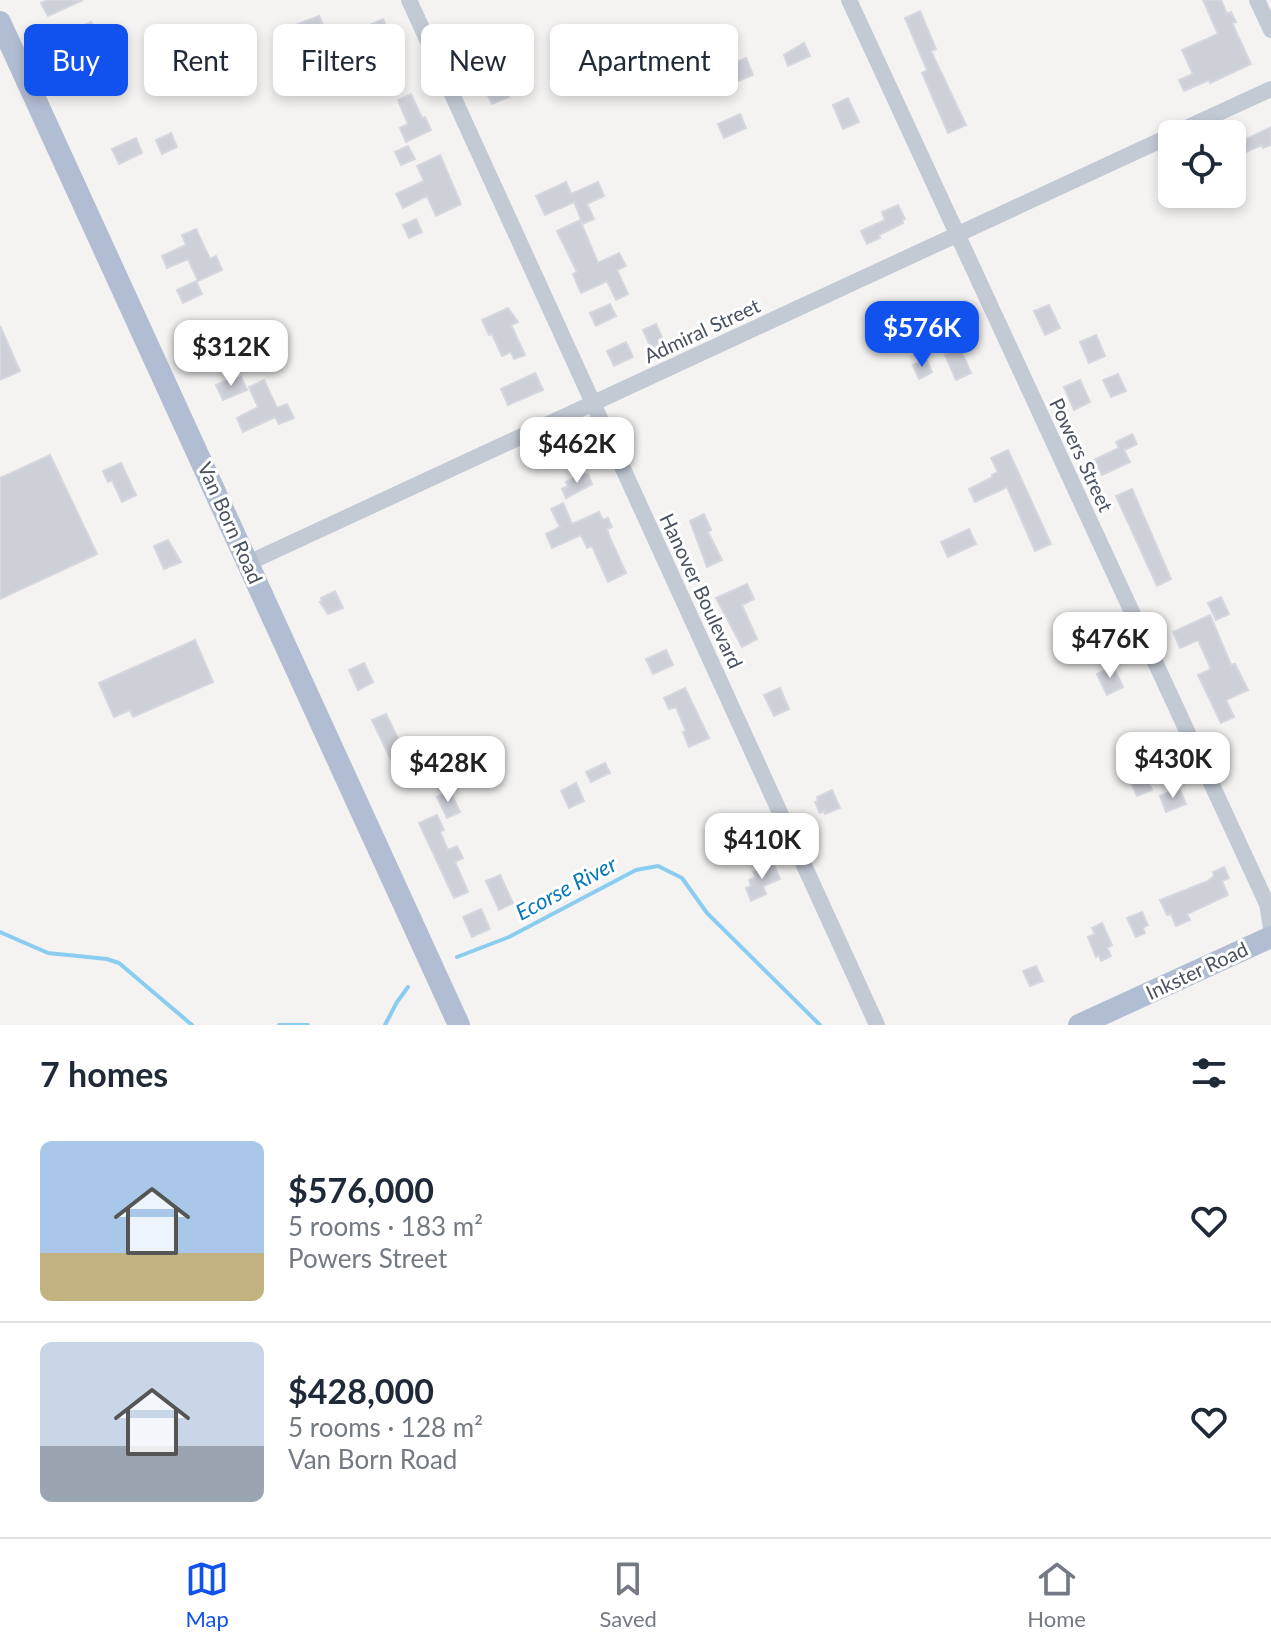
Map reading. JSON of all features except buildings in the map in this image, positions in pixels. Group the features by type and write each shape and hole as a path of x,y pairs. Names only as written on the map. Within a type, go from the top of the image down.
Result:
{"main road":[{"name":"Van Born Road","path":"0,22 6,52 248,563 459,1025"},
{"name":"Inkster Road","path":"1079,1025 1271,937"}],"street":[{"name":"Hanover Boulevard","path":"409,0 877,1025"},
{"name":"Powers Street","path":"849,0 1267,904 1271,928"},
{"path":"1257,0 1271,30"},
{"name":"Admiral Street","path":"1203,120 1271,89"},
{"name":"Admiral Street","path":"248,563 1158,141"}],"waterway":[{"name":"Ecorse River","path":"457,957 509,937 636,870 658,866 682,878 707,913 820,1025"},
{"name":"Ecorse River","path":"0,932 48,953 119,963 192,1025"},
{"name":"Ecorse River","path":"385,1025 408,987"},
{"name":"Ecorse River","path":"279,1025 308,1025"}]}
